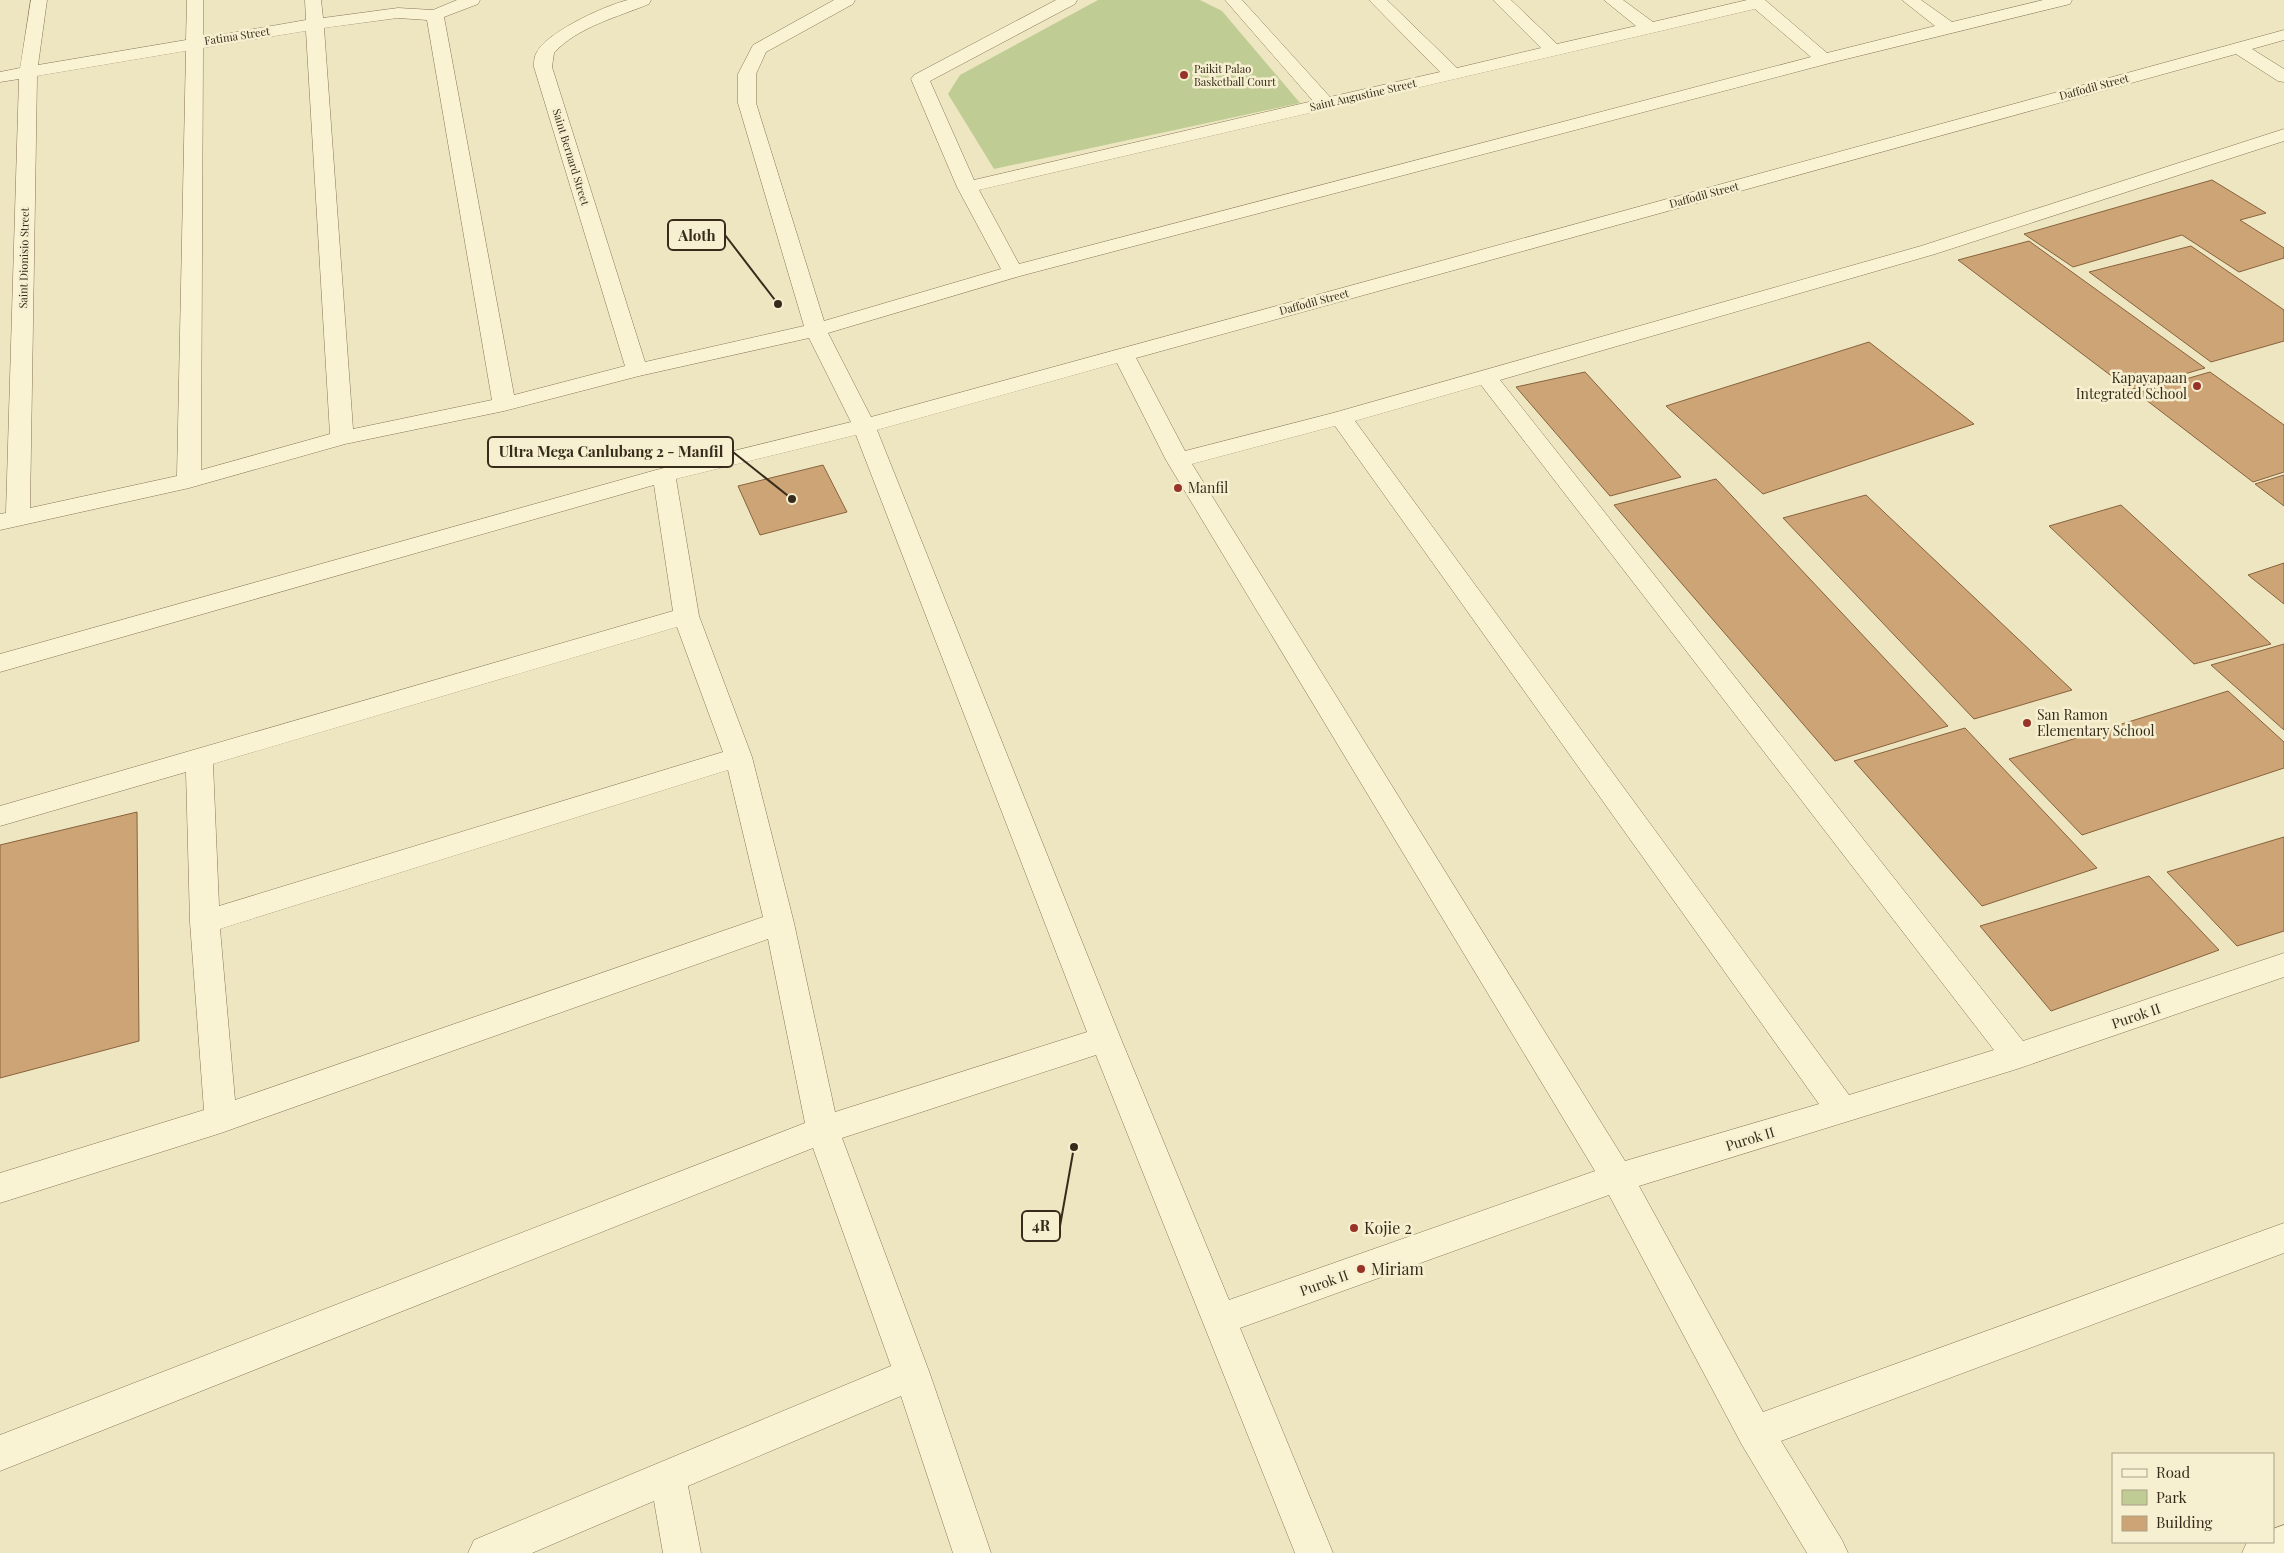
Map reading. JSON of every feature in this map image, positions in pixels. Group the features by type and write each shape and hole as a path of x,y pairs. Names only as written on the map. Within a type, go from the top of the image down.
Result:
{"street":[{"name":"Saint Dionisio Street","path":"9,519 28,73 39,0"},
{"path":"189,481 196,43 195,0"},
{"path":"313,0 342,438"},
{"name":"Fatima Street","path":"0,77 315,24 399,6 435,16 472,0"},
{"name":"Saint Bernard Street","path":"637,370 543,66 543,58 550,46 562,36 643,0"},
{"path":"1013,272 967,187 920,79 1070,0"},
{"path":"1234,0 1326,104"},
{"path":"1377,0 1453,74"},
{"path":"1501,0 1554,51"},
{"path":"1612,0 1649,28"},
{"path":"1910,0 1950,29"},
{"path":"9,519 189,481 342,438 504,404 637,370 816,330 1013,272 1824,58 1950,29 2041,2 2064,0"},
{"path":"1757,1 1824,58"},
{"name":"Saint Augustine Street","path":"967,187 1554,51 1757,1"},
{"path":"832,2 759,49 747,74 747,103 816,330 864,426 1105,1039 1314,1553"},
{"path":"435,16 504,404"},
{"name":"Daffodil Street","path":"0,663 664,475 864,426 2284,35"},
{"path":"2237,47 2284,77"},
{"path":"1178,460 1486,378 1928,250 2284,135"},
{"path":"1124,355 1178,460 1617,1178 1755,1433 1829,1553"},
{"path":"1486,378 2017,1056"},
{"path":"1341,418 1842,1111"},
{"path":"664,475 686,616 738,757 779,923 823,1130 912,1374 972,1553"},
{"path":"0,816 686,616"},
{"path":"205,922 738,757"},
{"path":"199,758 205,922 221,1119"},
{"path":"0,1188 221,1119 779,923"},
{"name":"Purok II","path":"1219,1320 1617,1178 1842,1111 2017,1056 2284,965"},
{"path":"0,1453 823,1130 1105,1039"},
{"path":"1755,1433 2284,1238"},
{"path":"487,1553 912,1374"},
{"path":"668,1476 682,1553"},
{"path":"2261,1553 2284,1544"}],"green space":[{"path":"1098,0 1200,0 1222,11 1300,103 994,169 948,94 960,75"}],"building":[{"path":"2212,180 2266,213 2240,220 2284,248 2284,258 2239,272 2182,235 2073,267 2024,234"},
{"path":"2029,241 2205,368 2130,390 1958,260"},
{"path":"2191,246 2284,310 2284,341 2211,362 2089,272"},
{"path":"1869,342 1974,424 1763,494 1666,406"},
{"path":"1585,372 1681,477 1610,496 1516,387"},
{"path":"2210,372 2284,425 2284,472 2253,482 2137,393"},
{"path":"823,465 847,512 760,535 738,486"},
{"path":"2284,475 2284,506 2255,484"},
{"path":"1716,479 1948,726 1835,761 1614,505"},
{"path":"1866,495 2072,690 1974,719 1783,518"},
{"path":"2121,505 2271,644 2194,664 2049,526"},
{"path":"2284,563 2284,604 2248,575"},
{"path":"2284,644 2284,730 2211,665"},
{"path":"2228,691 2284,742 2284,768 2082,835 2009,759"},
{"path":"1965,728 2097,868 1982,906 1854,761"},
{"path":"137,812 139,1041 0,1078 0,845"},
{"path":"2284,837 2284,931 2237,946 2167,872"},
{"path":"2149,876 2219,950 2051,1011 1980,926"}],"place":[{"name":"Paikit Palao Basketball Court","path":"1184,75"},
{"name":"Aloth","path":"778,304"},
{"name":"Kapayapaan Integrated School","path":"2197,386"},
{"name":"Manfil","path":"1178,488"},
{"name":"Ultra Mega Canlubang 2 - Manfil","path":"792,499"},
{"name":"San Ramon Elementary School","path":"2027,723"},
{"name":"4R","path":"1074,1147"},
{"name":"Kojie 2","path":"1354,1228"},
{"name":"Miriam","path":"1361,1269"}]}
